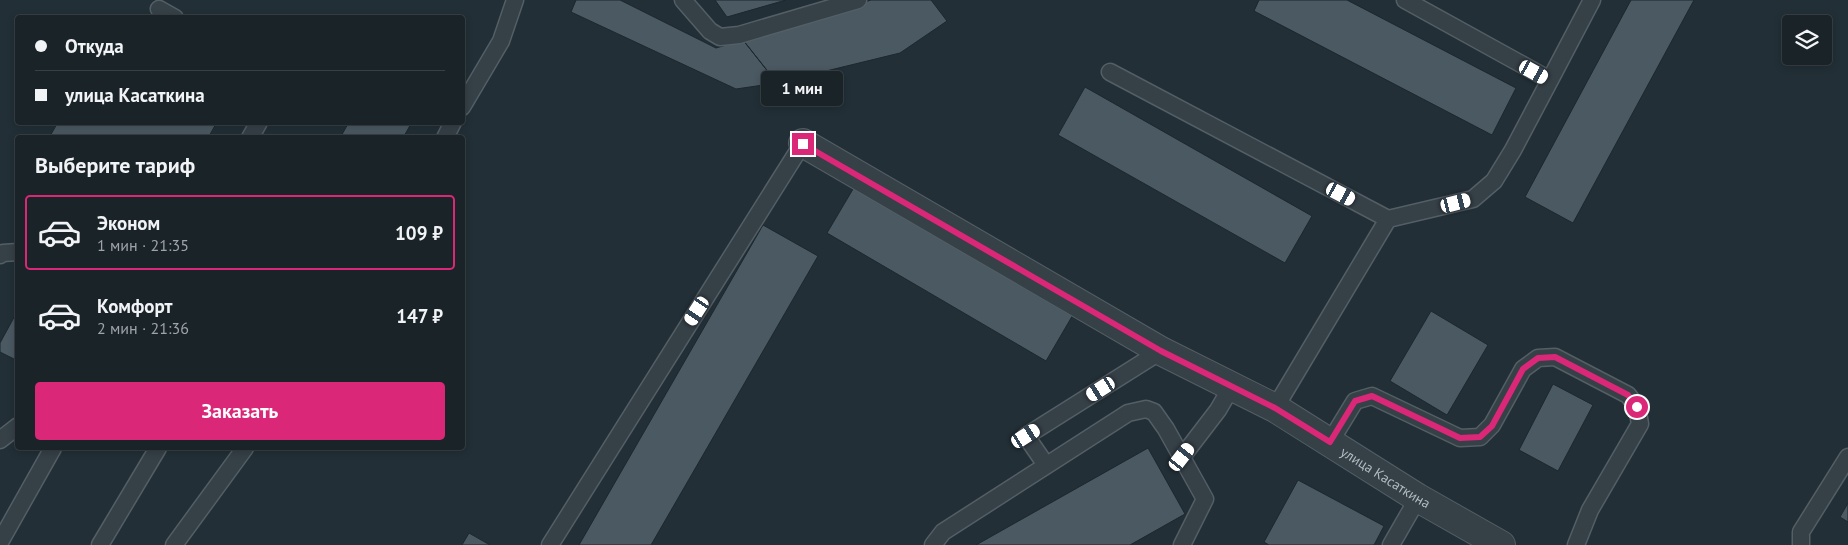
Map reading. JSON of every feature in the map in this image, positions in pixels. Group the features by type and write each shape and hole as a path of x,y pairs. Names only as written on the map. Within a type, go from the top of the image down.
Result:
{"street":[{"name":"улица Касаткина","path":"803,144 1161,351 1275,408 1418,498 1501,545"}],"lane":[{"path":"683,0 710,30 720,37 740,35 858,0"},
{"path":"1405,0 1550,80"},
{"path":"1110,72 1388,219 1473,199 1494,181 1513,150 1592,0"},
{"path":"465,98 501,41 516,1"},
{"path":"159,9 170,15"},
{"path":"550,545 803,144"},
{"path":"1275,408 1388,219"},
{"path":"0,255 15,252"},
{"path":"1046,465 1026,436 1161,351"},
{"path":"1330,442 1355,401 1372,396 1460,438 1480,437 1492,426 1523,369 1538,358 1555,357 1628,395 1637,407 1640,424 1590,510 1576,545"},
{"path":"1182,457 1218,410 1232,386"},
{"path":"933,545 943,532 1046,465 1128,413 1146,409 1154,412 1205,499 1182,545"},
{"path":"0,440 15,428"},
{"path":"0,542 52,450"},
{"path":"100,545 157,450"},
{"path":"174,545 244,450"},
{"path":"1801,545 1801,532 1848,457"},
{"path":"1390,545 1418,498"}],"building":[{"path":"576,0 620,0 716,48 743,40 777,83 736,89 571,12"},
{"path":"715,0 786,0 727,17"},
{"path":"871,0 931,0 947,21 900,53 777,83 743,40"},
{"path":"1259,0 1347,0 1516,88 1492,135 1254,11"},
{"path":"1631,0 1694,0 1573,223 1525,197"},
{"path":"1085,87 1312,216 1285,263 1058,135"},
{"path":"56,125 215,125 210,135 51,135"},
{"path":"347,125 410,125 405,135 342,135"},
{"path":"856,184 1074,313 1046,361 827,233"},
{"path":"763,225 818,256 651,545 579,545"},
{"path":"1431,311 1488,345 1447,415 1390,381"},
{"path":"15,316 15,360 0,352 0,343"},
{"path":"1553,384 1593,405 1558,471 1519,450"},
{"path":"1148,448 1185,514 1130,545 976,545"},
{"path":"1298,480 1384,526 1374,545 1269,545 1264,542"},
{"path":"1848,503 1848,522 1840,517"},
{"path":"469,533 490,545 462,545"}],"route":[{"path":"803,144 1161,351 1275,408 1330,442 1355,401 1372,396 1460,438 1480,437 1492,426 1523,369 1538,358 1555,357 1628,395 1637,407"}]}
